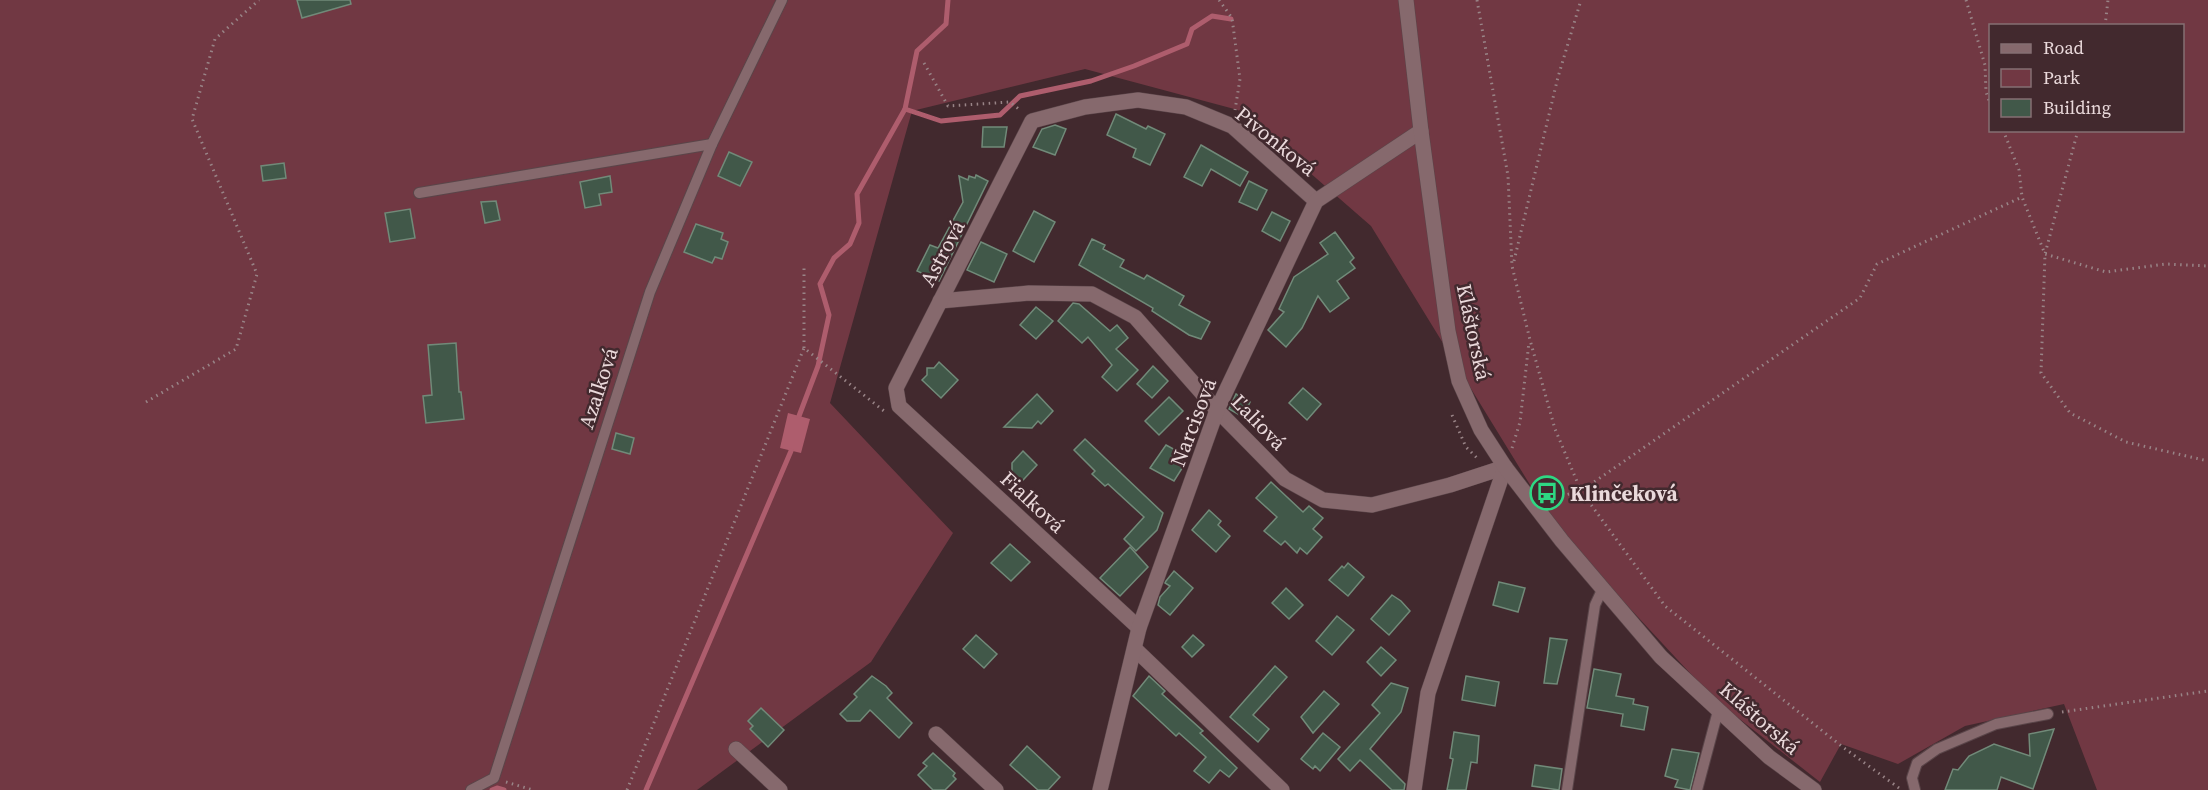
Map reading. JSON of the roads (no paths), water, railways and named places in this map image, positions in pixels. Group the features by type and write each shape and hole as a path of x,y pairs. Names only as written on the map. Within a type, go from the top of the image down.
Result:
{"street":[{"name":"Kláštorská","path":"1406,0 1448,331 1460,381 1480,430 1505,467 1602,590 1661,657 1769,757 1814,790"},
{"name":"Pivonková","path":"1032,121 1085,107 1138,99 1186,107 1232,126 1316,201"},
{"name":"Astrová","path":"892,409 896,388 1032,121"},
{"path":"1316,201 1421,131"},
{"name":"Narcisová","path":"1100,790 1139,628 1217,410 1316,201"},
{"name":"Ľaliová","path":"940,301 1029,293 1092,294 1135,317 1217,410 1285,479 1323,500 1372,505 1505,467"},
{"name":"Fialková","path":"892,409 1139,628"},
{"path":"1414,790 1428,693 1505,467"},
{"path":"1135,649 1282,790"},
{"path":"936,734 996,790"},
{"path":"736,749 780,790"}],"lane":[{"name":"Azalková","path":"471,790 494,778 650,292 712,144 782,0"},
{"path":"419,194 712,144"},
{"path":"1567,790 1594,605 1602,590"},
{"path":"1697,790 1718,711"},
{"path":"1915,790 1912,778 1917,763 1937,749 1995,724 2048,714"}],"waterway":[{"path":"799,416 818,366 829,315 820,284 834,258 850,244 859,223 857,194 905,109 917,51 946,24 948,0"},
{"path":"905,109 941,121 1000,115 1020,96 1091,81 1187,44 1192,29 1212,16 1231,19"},
{"path":"646,790 791,451"},
{"path":"492,790 497,788 504,790"}],"place":[{"name":"Klinčeková","path":"1547,493"}]}
